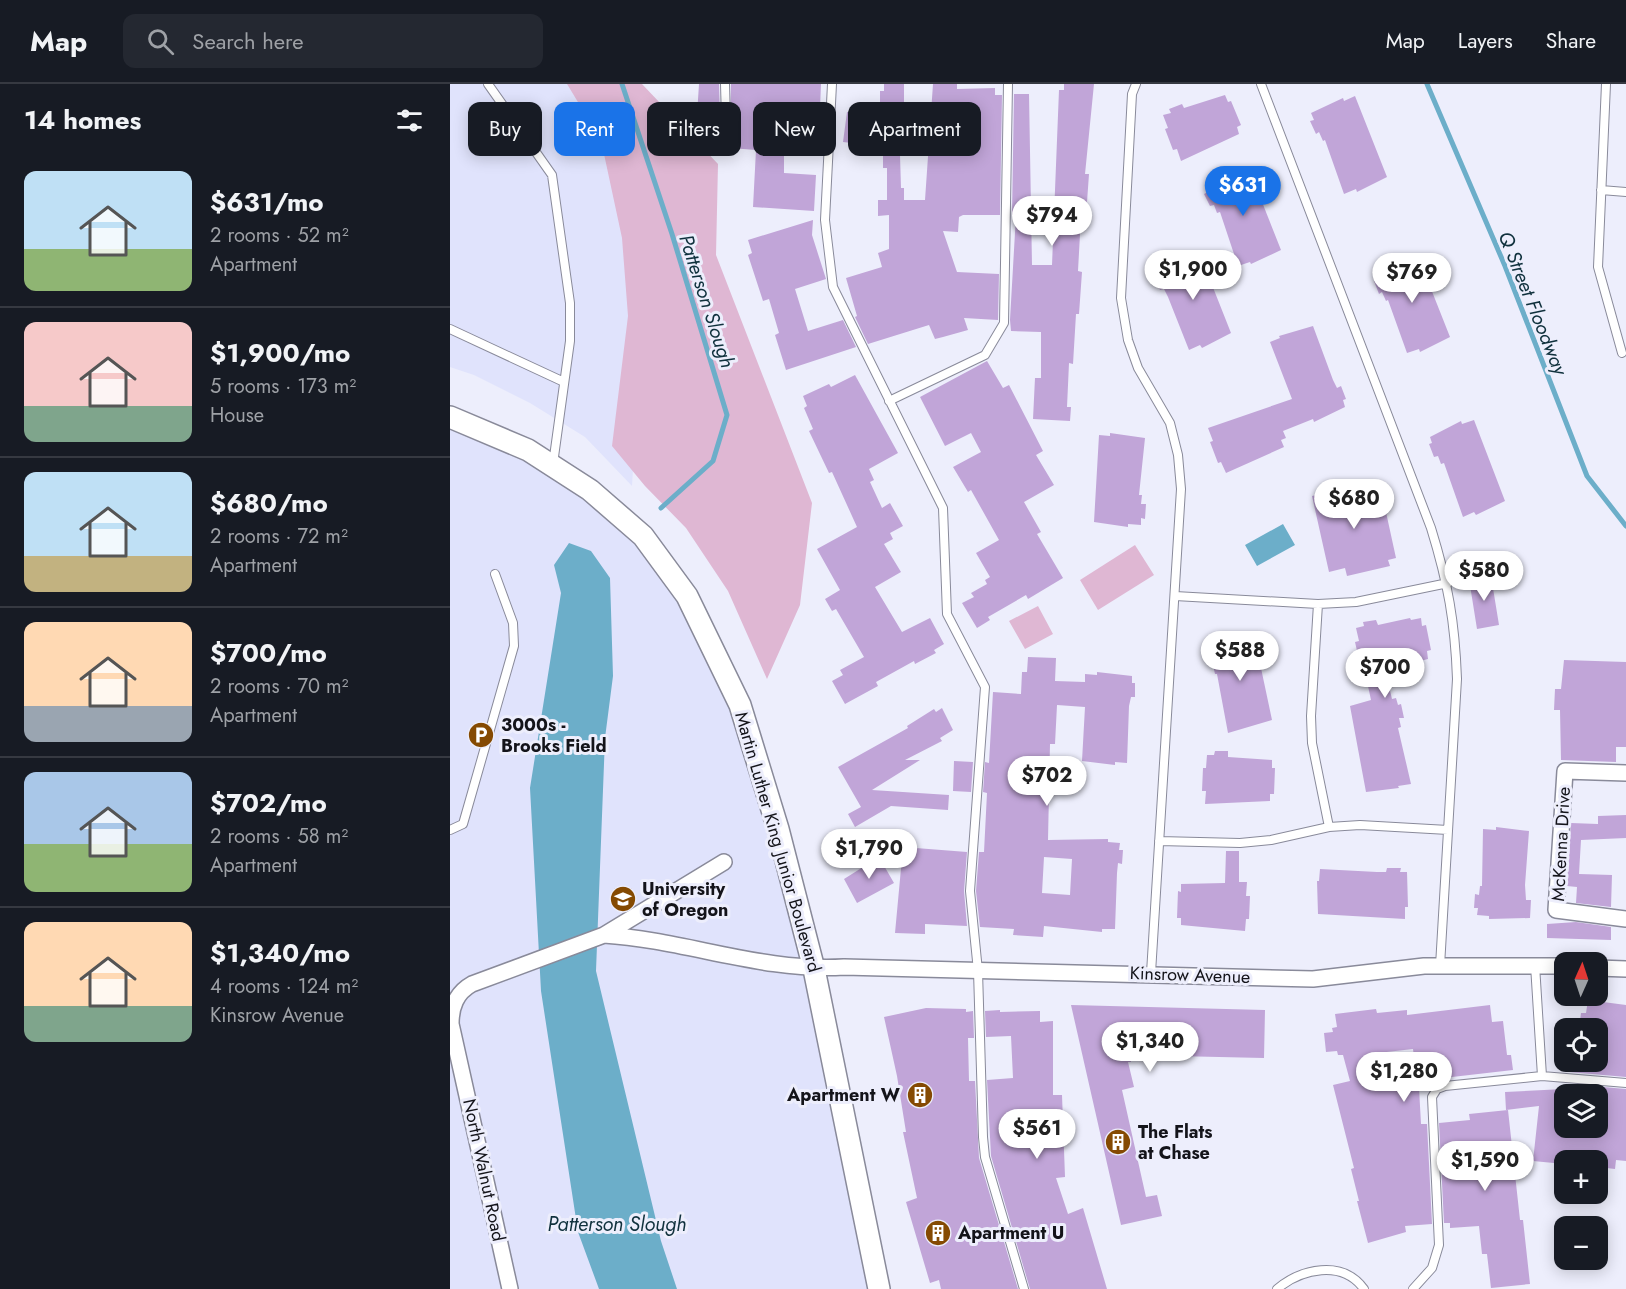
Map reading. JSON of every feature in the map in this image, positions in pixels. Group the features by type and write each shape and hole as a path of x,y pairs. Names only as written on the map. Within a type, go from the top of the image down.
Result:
{"main road":[{"name":"Martin Luther King Junior Boulevard","path":"450,417 528,450 590,490 643,536 687,596 740,705 778,829 814,969 879,1289"}],"street":[{"name":"McKenna Drive","path":"1626,773 1564,771 1556,910 1626,919"},
{"name":"North Walnut Road","path":"510,1289 451,1024 453,1005 464,989 510,969 604,935 724,862"},
{"name":"North Walnut Road","path":"604,935 646,939 733,958 814,969"},
{"name":"Kinsrow Avenue","path":"814,969 844,967 1313,979 1440,966 1554,966"},
{"path":"1608,968 1626,969"}],"lane":[{"path":"488,84 552,175 570,303 570,341 553,466"},
{"path":"724,84 725,102"},
{"path":"832,84 825,220 833,287 943,508 948,614 985,687 970,891 978,971 984,1148 1023,1289"},
{"path":"889,401 985,354 1004,323 1008,84"},
{"path":"1136,84 1132,94 1120,298 1128,340 1138,368 1170,423 1178,455 1181,489 1151,974"},
{"path":"1261,84 1431,528 1448,583 1456,639 1457,680 1440,966"},
{"path":"1606,84 1598,267 1622,353"},
{"path":"1601,190 1626,192"},
{"path":"450,329 564,382"},
{"path":"450,830 463,824 514,646 513,623 495,574"},
{"path":"1175,596 1317,604 1356,602 1448,583"},
{"path":"1317,604 1311,716 1312,742 1329,827"},
{"path":"1159,840 1240,843 1271,840 1329,827 1360,825 1448,830"},
{"path":"1535,965 1542,1076"},
{"path":"1413,1289 1427,1275 1438,1252 1432,1107 1434,1093 1445,1086 1542,1076 1626,1083"},
{"path":"1277,1289 1294,1276 1307,1271 1322,1270 1338,1272 1353,1279 1364,1289"}],"shaded area":[{"path":"450,84 609,84 616,102 554,102 554,156 635,156 635,152 649,188 632,486 585,437 530,403 474,375 450,367"},
{"path":"567,84 642,84 659,102 647,102 647,156 710,156 718,164 716,255 812,503 800,605 767,679 728,591 686,528 645,486 612,446 628,316 622,238 604,156 635,156 635,102 578,102"},
{"name":"University of Oregon","path":"450,417 471,424 643,536 740,705 888,1289 450,1289"},
{"path":"1135,545 1154,575 1098,610 1080,580"},
{"path":"1038,606 1053,634 1025,649 1009,621"}],"water":[{"path":"1283,524 1295,545 1257,566 1245,545"},
{"name":"Patterson Slough","path":"569,543 591,551 610,578 613,676 605,738 596,971 661,1241 677,1289 599,1289 578,1232 541,991 530,788 561,593 554,565"}],"building":[{"path":"699,84 719,84 720,102 698,102"},
{"path":"731,84 821,84 820,102 753,102 753,150 741,149 741,102 731,102"},
{"path":"884,84 904,84 904,102 880,102 880,91 884,91"},
{"path":"933,84 957,84 957,89 995,88 995,95 1002,95 1000,215 963,215 959,217 958,232 943,231 957,272 999,274 998,320 964,318 968,330 943,337 935,339 929,325 868,344 855,317 857,316 846,278 882,267 878,253 889,249 889,215 878,216 878,200 887,200 887,168 883,168 883,156 900,156 901,188 904,188 904,200 925,200 928,156 981,156 981,102 932,102"},
{"path":"1064,84 1094,84 1085,174 1089,174 1086,216 1081,216 1078,271 1082,272 1079,314 1076,314 1073,364 1069,363 1067,407 1071,407 1070,421 1033,419 1035,378 1041,378 1041,332 1011,331 1010,320 1016,215 1012,215 1014,94 1029,94 1032,265 1052,265 1059,90 1064,90"},
{"path":"1225,95 1228,102 1231,101 1241,125 1237,127 1239,134 1181,161 1177,149 1173,150 1165,129 1168,128 1163,115 1171,113 1169,109 1182,104 1184,108"},
{"path":"1355,96 1387,177 1357,192 1356,189 1344,194 1325,140 1323,141 1319,132 1316,134 1310,121 1314,120 1311,113 1343,98 1344,101"},
{"path":"848,112 848,143 843,142"},
{"path":"756,156 784,156 784,173 816,175 814,211 753,207"},
{"path":"1249,169 1281,250 1251,264 1250,262 1238,266 1220,212 1217,213 1214,205 1210,206 1204,194 1208,192 1205,186 1217,182 1216,179"},
{"path":"813,220 812,235 826,279 795,289 808,331 843,320 856,347 786,370 775,335 779,333 769,299 763,301 748,255 752,253 748,240"},
{"path":"1199,252 1231,333 1202,348 1200,345 1189,350 1168,297 1164,289 1160,290 1155,277 1158,276 1156,270 1187,254 1188,257"},
{"path":"1418,256 1450,337 1420,352 1419,349 1407,353 1388,300 1386,301 1382,292 1379,294 1374,281 1377,280 1374,273 1386,269 1384,266"},
{"path":"1313,326 1333,380 1337,388 1341,386 1346,399 1343,400 1345,407 1314,422 1313,419 1283,431 1286,438 1281,440 1284,447 1226,473 1221,462 1218,463 1210,442 1213,441 1208,428 1292,399 1270,342 1280,338 1279,336"},
{"path":"987,361 1003,388 1009,385 1043,451 1036,455 1054,485 1024,502 1041,532 1037,534 1063,578 1028,599 1026,595 988,617 990,620 977,628 962,603 974,597 971,593 987,584 985,580 990,577 976,553 999,540 971,490 968,492 953,467 981,452 971,433 945,446 920,397"},
{"path":"855,375 898,453 869,469 874,480 870,482 882,508 890,503 903,526 890,533 893,539 884,544 901,572 875,587 902,632 930,618 944,644 934,650 936,653 915,664 914,661 876,682 878,686 845,704 832,681 843,675 840,670 864,657 836,609 832,611 825,599 840,590 817,549 857,527 832,472 829,473 809,431 813,429 804,408 807,406 803,396 829,384 831,387"},
{"path":"1474,420 1505,501 1476,515 1474,512 1463,517 1444,463 1441,464 1438,456 1434,457 1429,444 1432,443 1430,437 1461,421 1462,424"},
{"path":"1110,433 1145,438 1139,495 1142,495 1141,504 1146,504 1145,519 1141,518 1141,525 1128,524 1128,527 1094,522 1099,435 1110,436"},
{"path":"1373,482 1378,505 1384,503 1396,558 1388,560 1390,566 1347,576 1345,568 1329,572 1312,496"},
{"path":"1491,576 1499,625 1477,629 1469,579"},
{"path":"1410,618 1411,620 1421,618 1422,626 1426,625 1431,650 1427,651 1428,659 1385,670 1392,699 1396,698 1398,705 1401,704 1404,718 1399,718 1401,727 1398,728 1411,784 1398,786 1399,788 1366,792 1350,706 1371,700 1363,663 1360,664 1355,642 1359,641 1356,628 1364,626 1363,622 1376,620 1378,625"},
{"path":"1241,635 1242,638 1254,635 1272,720 1228,733 1217,674 1215,674 1213,665 1209,666 1206,652 1209,652 1208,645"},
{"path":"1028,657 1056,658 1055,681 1085,682 1085,674 1097,675 1097,672 1132,676 1132,683 1135,683 1135,697 1131,697 1129,706 1127,763 1115,762 1115,765 1082,761 1085,707 1057,705 1055,744 1050,744 1048,840 1108,839 1108,842 1120,843 1119,850 1123,850 1122,864 1118,863 1115,929 1102,929 1102,932 1044,926 1043,937 1013,935 1014,929 980,927 976,891 979,852 984,852 987,793 983,792 985,762 989,763 993,692 1021,694 1022,672 1027,672","holes":["1044,857 1072,859 1070,895 1042,893"]},
{"path":"1564,660 1626,662 1626,747 1616,747 1616,762 1561,760 1560,710 1554,710 1555,689 1561,689"},
{"path":"942,708 953,730 940,738 942,741 905,760 920,760 872,790 949,795 948,810 891,806 855,827 848,814 861,807 838,767 908,728 907,726 934,709 936,712"},
{"path":"1215,751 1228,751 1228,757 1272,760 1272,768 1275,768 1274,794 1270,794 1270,801 1205,804 1206,791 1202,791 1203,768 1206,768 1207,755 1214,755"},
{"path":"954,761 973,762 971,792 953,791"},
{"path":"1626,815 1626,838 1581,840 1579,874 1612,875 1611,907 1576,903 1577,887 1567,886 1571,823 1598,824 1598,816"},
{"path":"1496,827 1529,831 1525,885 1526,900 1531,900 1530,918 1489,919 1489,916 1477,915 1478,908 1474,908 1475,894 1479,895 1480,886 1482,886 1483,829 1496,830"},
{"path":"903,847 967,852 964,891 967,926 925,924 925,934 895,933"},
{"path":"1226,851 1239,851 1239,882 1247,882 1246,896 1250,896 1249,919 1246,919 1245,931 1181,925 1181,918 1177,918 1178,891 1181,892 1181,884 1225,883"},
{"path":"879,857 894,883 857,903 844,879"},
{"path":"1387,868 1401,868 1400,872 1407,872 1408,907 1405,907 1405,919 1318,914 1317,881 1319,881 1320,869 1386,872"},
{"path":"1576,922 1611,927 1611,940 1547,938 1547,924"},
{"path":"1608,1003 1626,1005 1626,1077 1569,1072 1608,1072 1608,1018 1580,1018 1581,1013 1586,1013 1587,1006 1608,1006"},
{"name":"The Flats at Chase","path":"1071,1005 1265,1010 1264,1058 1130,1055 1131,1062 1128,1062 1134,1087 1122,1090 1146,1197 1157,1195 1162,1216 1121,1225"},
{"path":"1490,1005 1492,1022 1503,1021 1507,1055 1511,1055 1513,1070 1417,1081 1413,1049 1369,1054 1379,1090 1419,1088 1421,1124 1427,1124 1432,1224 1405,1226 1406,1232 1368,1243 1351,1169 1354,1168 1333,1085 1350,1081 1343,1055 1338,1055 1337,1051 1326,1052 1324,1033 1333,1032 1332,1028 1337,1027 1335,1014 1376,1009 1377,1013 1407,1010 1407,1015"},
{"path":"926,1008 973,1011 974,1038 968,1038 969,1081 975,1081 979,1158 1018,1289 941,1289 939,1280 930,1283 906,1202 917,1198 903,1132 906,1132 897,1076 884,1017"},
{"path":"1000,1010 1000,1012 1040,1011 1040,1022 1053,1021 1053,1095 1062,1095 1065,1177 1056,1178 1068,1214 1083,1208 1107,1289 1030,1289 991,1156 987,1080 1013,1078 1011,1036 986,1037 985,1011"},
{"path":"1608,1087 1626,1089 1626,1161 1616,1160 1615,1169 1608,1168 1608,1150 1554,1150 1554,1163 1533,1161 1539,1106 1506,1110 1505,1092 1554,1090 1554,1138 1608,1138"},
{"path":"1508,1110 1520,1220 1523,1220 1530,1284 1491,1288 1487,1254 1482,1254 1479,1226 1450,1228 1450,1223 1444,1223 1439,1123 1470,1120 1469,1114"}],"waterway":[{"name":"Patterson Slough","path":"622,84 672,234 727,415 713,461 661,508"},
{"name":"Q Street Floodway","path":"1427,84 1505,266 1587,476 1626,526"}],"place":[{"name":"3000s - Brooks Field","path":"481,735"},
{"name":"University of Oregon","path":"623,899"},
{"name":"Apartment W","path":"920,1095"},
{"name":"The Flats at Chase","path":"1118,1142"},
{"name":"Apartment U","path":"938,1233"}]}
